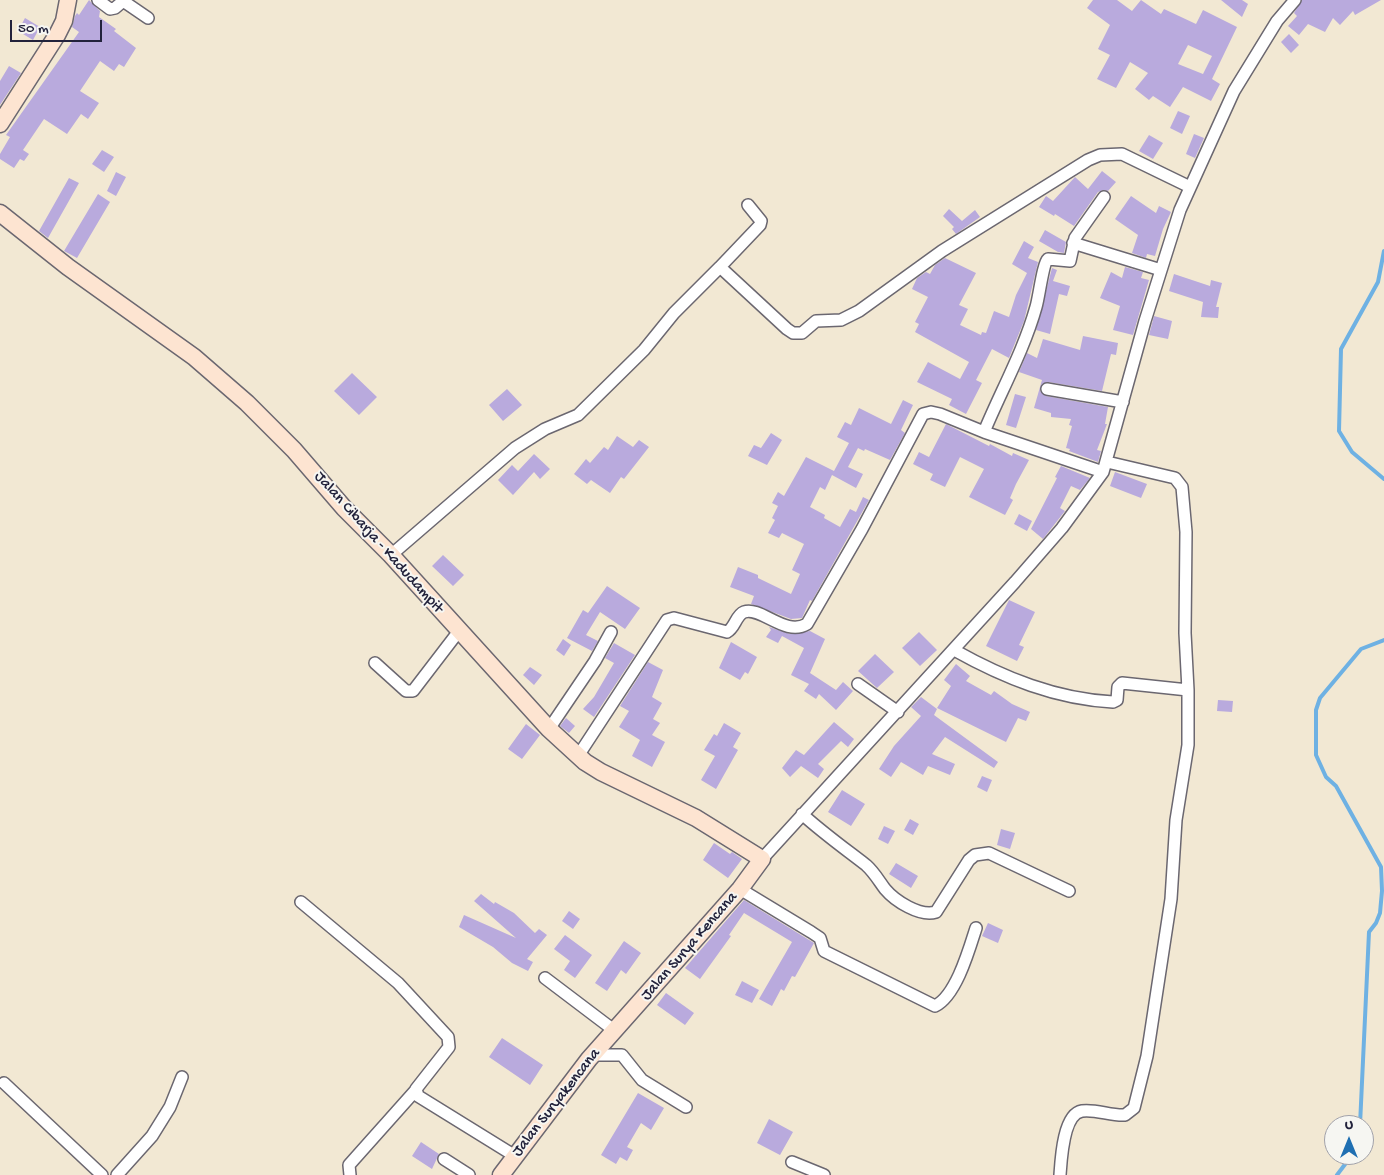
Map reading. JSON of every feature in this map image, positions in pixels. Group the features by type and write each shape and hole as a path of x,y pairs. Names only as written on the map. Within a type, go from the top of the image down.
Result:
{"street":[{"path":"0,124 57,35 64,21 68,0"},
{"path":"98,0 110,8 114,8 122,2 126,3 148,18"},
{"path":"762,859 898,712 1062,528 1105,467 1180,210 1234,91 1277,21 1295,0"},
{"path":"720,267 787,329 794,333 802,333 816,321 841,320 859,311 942,252 1088,160 1100,155 1122,154 1190,187"},
{"path":"984,432 1030,326 1042,285 1044,264 1048,259 1070,261 1073,243 1104,197"},
{"path":"391,555 515,448 545,429 578,415 644,350 674,313 760,225 761,220 748,205"},
{"name":"Jalan Cibarja - Kadudampit","path":"0,213 68,267 202,364 247,403 294,450 344,508 391,555 549,729 578,756 601,772 696,818 762,859"},
{"path":"1073,243 1161,270"},
{"path":"1046,389 1123,402"},
{"path":"578,756 667,620 674,618 726,632 731,630 741,614 750,612 793,628 807,624 862,529 923,414 931,412 940,414 984,432 1105,467 1175,478 1182,487 1186,532 1184,633 1188,690 1188,745 1176,820 1171,899 1142,1080 1134,1108 1130,1114 1121,1116 1082,1111 1073,1116 1065,1135 1060,1175"},
{"path":"375,663 406,691 413,691 459,631"},
{"path":"549,729 590,668 611,632"},
{"path":"954,650 992,671 1068,697 1113,702 1117,700 1118,688 1122,683 1188,690"},
{"path":"858,684 898,712"},
{"path":"802,814 827,837 867,866 885,890 917,911 925,914 936,912 969,860 980,853 989,853 1070,891"},
{"name":"Jalan Surya Kencana","path":"614,1031 740,890 762,859"},
{"path":"740,890 820,938 824,951 935,1006 944,1001 954,986 976,928"},
{"path":"301,902 398,983 448,1037 449,1047 415,1091 349,1165 350,1175"},
{"path":"545,978 614,1031"},
{"name":"Jalan Suryakencana","path":"501,1175 593,1055 614,1031"},
{"path":"593,1055 622,1055 642,1080 686,1107"},
{"path":"117,1175 152,1136 170,1107 182,1077"},
{"path":"4,1083 102,1175"},
{"path":"415,1091 420,1099 515,1156"},
{"path":"444,1159 470,1175"},
{"path":"792,1162 824,1175"}],"building":[{"path":"89,0 100,11 99,17 116,29 114,31 136,48 124,67 119,64 114,71 100,61 80,91 99,103 88,119 81,114 67,134 44,119 23,150 29,154 24,161 20,159 14,168 0,159 0,154 10,137 6,135 79,32 72,27 75,16 77,13 79,15"},
{"path":"1093,0 1117,0 1132,11 1141,0 1161,14 1164,9 1196,24 1203,10 1237,27 1212,79 1220,84 1211,101 1183,87 1170,107 1153,96 1149,100 1135,89 1148,73 1130,62 1116,88 1097,79 1110,55 1098,49 1110,25 1087,8","holes":["1188,45 1212,56 1203,74 1178,64"]},
{"path":"1221,0 1242,0 1248,4 1242,17"},
{"path":"1302,0 1381,0 1355,15 1353,11 1340,25 1333,18 1325,32 1308,24 1299,35 1288,26 1297,16 1294,13"},
{"path":"25,18 40,27 33,40 18,31"},
{"path":"1289,34 1299,45 1291,53 1281,42"},
{"path":"9,66 21,73 0,105 0,81"},
{"path":"1178,111 1190,116 1182,134 1170,128"},
{"path":"1194,134 1204,138 1195,158 1186,154"},
{"path":"1149,135 1163,143 1153,159 1139,151"},
{"path":"102,150 114,157 104,172 92,164"},
{"path":"1102,171 1116,182 1108,191 1098,192 1074,226 1039,207 1046,196 1053,201 1075,177 1088,189"},
{"path":"116,172 126,177 116,196 107,191"},
{"path":"69,178 79,183 48,238 39,231"},
{"path":"98,194 110,202 77,258 64,251"},
{"path":"1131,196 1156,213 1159,206 1171,212 1163,229 1155,256 1147,254 1146,258 1132,253 1138,235 1115,219"},
{"path":"949,209 962,221 975,210 980,217 956,234 952,229 954,227 943,216"},
{"path":"1045,230 1066,242 1064,253 1058,252 1039,241"},
{"path":"1024,241 1034,247 1028,258 1038,262 1024,321 1009,358 992,349 976,380 982,383 966,414 949,405 952,399 917,382 928,362 960,379 969,362 915,332 919,324 915,322 928,297 912,289 917,278 926,272 930,274 935,265 945,258 976,273 959,305 968,309 960,325 981,335 982,332 986,333 994,311 1009,317 1016,295 1027,273 1012,264"},
{"path":"1125,267 1143,272 1141,278 1149,280 1133,335 1113,330 1120,306 1100,298 1111,272 1122,278"},
{"path":"1052,268 1057,270 1053,281 1070,286 1067,296 1059,294 1050,334 1036,330"},
{"path":"1174,274 1210,286 1211,280 1222,283 1216,307 1219,307 1218,318 1201,317 1203,302 1169,291"},
{"path":"1154,316 1172,321 1168,339 1149,335"},
{"path":"1083,336 1118,343 1116,355 1111,354 1102,391 1048,382 1042,384 1040,391 1046,396 1108,407 1105,424 1107,424 1097,450 1101,451 1098,462 1069,451 1070,449 1066,448 1072,426 1069,425 1071,419 1051,417 1051,413 1034,408 1042,380 1019,372 1027,353 1037,358 1043,339 1080,350"},
{"path":"352,373 377,397 359,415 334,391"},
{"path":"507,389 522,405 503,421 489,405"},
{"path":"1015,394 1026,397 1016,428 1006,425"},
{"path":"903,400 913,405 901,430 905,433 890,460 865,449 864,451 858,448 848,467 863,474 856,488 832,475 825,490 820,487 810,507 825,515 824,518 840,527 850,509 856,512 863,497 869,500 812,601 810,600 802,618 791,619 751,604 754,596 730,587 738,567 758,575 758,578 791,594 800,574 792,570 804,544 782,533 779,538 768,533 775,520 772,518 778,506 772,503 778,492 784,496 806,457 834,471 849,443 837,437 845,422 851,425 859,408 891,424"},
{"path":"946,424 1012,456 1013,453 1029,460 1016,484 1010,498 1013,500 1005,515 969,497 984,469 960,457 945,487 930,480 933,474 913,464 919,452 929,457"},
{"path":"771,433 782,440 767,465 748,456 754,445 761,448"},
{"path":"617,436 633,447 639,440 649,447 624,479 621,477 610,493 591,480 587,484 574,474 586,459 590,463 604,447 608,450"},
{"path":"534,454 550,469 540,479 534,472 513,495 498,480 512,465 518,471"},
{"path":"1061,466 1090,478 1080,490 1071,486 1060,508 1065,511 1043,539 1031,529 1057,478 1055,477"},
{"path":"1115,472 1147,484 1141,498 1110,486"},
{"path":"1019,514 1032,521 1027,531 1014,524"},
{"path":"443,555 464,575 453,586 432,566"},
{"path":"607,586 640,608 625,629 600,612 586,635 598,641 592,651 567,638 583,610 588,613"},
{"path":"1009,600 1035,612 1019,645 1024,647 1017,661 986,646"},
{"path":"769,627 790,634 810,631 825,639 810,673 836,690 843,682 853,691 836,710 819,694 816,699 804,691 809,684 791,675 804,648 782,636 778,643 766,637 771,630"},
{"path":"919,632 937,650 920,666 902,648"},
{"path":"563,639 571,645 564,656 556,650"},
{"path":"731,642 757,657 748,674 745,672 740,680 719,668"},
{"path":"614,643 635,655 594,717 583,709 594,697 614,663 605,658"},
{"path":"875,654 894,672 877,688 858,671"},
{"path":"648,662 663,670 652,697 662,703 653,719 660,723 652,735 665,742 652,767 632,756 640,740 619,727 629,711 620,706"},
{"path":"956,664 970,676 966,681 991,695 994,691 1012,704 1030,712 1026,721 1018,718 1006,742 937,708 951,686 944,680"},
{"path":"530,667 542,675 534,685 523,675"},
{"path":"921,697 937,709 934,715 998,762 994,768 945,737 932,754 955,764 950,775 928,766 923,775 901,762 891,777 879,769 894,746 921,716 911,707"},
{"path":"1218,700 1233,701 1232,712 1217,711"},
{"path":"566,718 575,726 569,733 560,726"},
{"path":"834,722 854,739 848,747 841,741 818,764 824,769 818,778 801,766 790,777 782,768 796,750 804,755"},
{"path":"724,723 741,733 733,747 738,750 716,789 701,780 715,756 704,750 714,734 717,736"},
{"path":"526,724 540,735 522,759 508,749"},
{"path":"982,776 992,780 987,792 977,787"},
{"path":"842,790 865,804 851,826 828,812"},
{"path":"910,819 919,824 913,835 904,830"},
{"path":"884,826 895,831 888,844 878,839"},
{"path":"1001,829 1015,833 1010,849 997,845"},
{"path":"714,843 730,854 732,852 742,859 728,878 703,860"},
{"path":"896,863 918,876 911,888 889,874"},
{"path":"481,894 494,904 495,902 514,913 535,933 539,929 547,935 527,959 533,962 528,971 512,963 493,947 459,927 464,915 516,938 474,901"},
{"path":"744,900 814,943 795,977 792,976 784,991 781,989 772,1006 759,999 792,942 744,913 729,935 731,936 700,979 685,968"},
{"path":"569,911 580,919 573,929 562,921"},
{"path":"988,923 1003,930 998,943 982,936"},
{"path":"565,935 592,955 575,978 564,970 570,961 554,949"},
{"path":"624,941 641,953 626,974 621,970 607,991 595,983"},
{"path":"742,981 759,990 752,1003 735,995"},
{"path":"666,993 694,1013 685,1025 657,1005"},
{"path":"502,1038 543,1065 530,1085 489,1057"},
{"path":"638,1093 664,1108 651,1130 641,1123 627,1147 633,1150 627,1161 620,1157 616,1164 601,1155"},
{"path":"769,1119 793,1132 780,1155 757,1143"},
{"path":"421,1142 439,1154 432,1169 412,1156"}],"waterway":[{"path":"1384,251 1378,282 1341,349 1339,431 1352,452 1384,479"},
{"path":"1360,1115 1369,932 1376,923 1380,913 1382,891 1381,867 1336,786 1326,777 1316,755 1316,710 1320,698 1361,649 1384,640"},
{"path":"1337,1175 1344,1165"}]}
